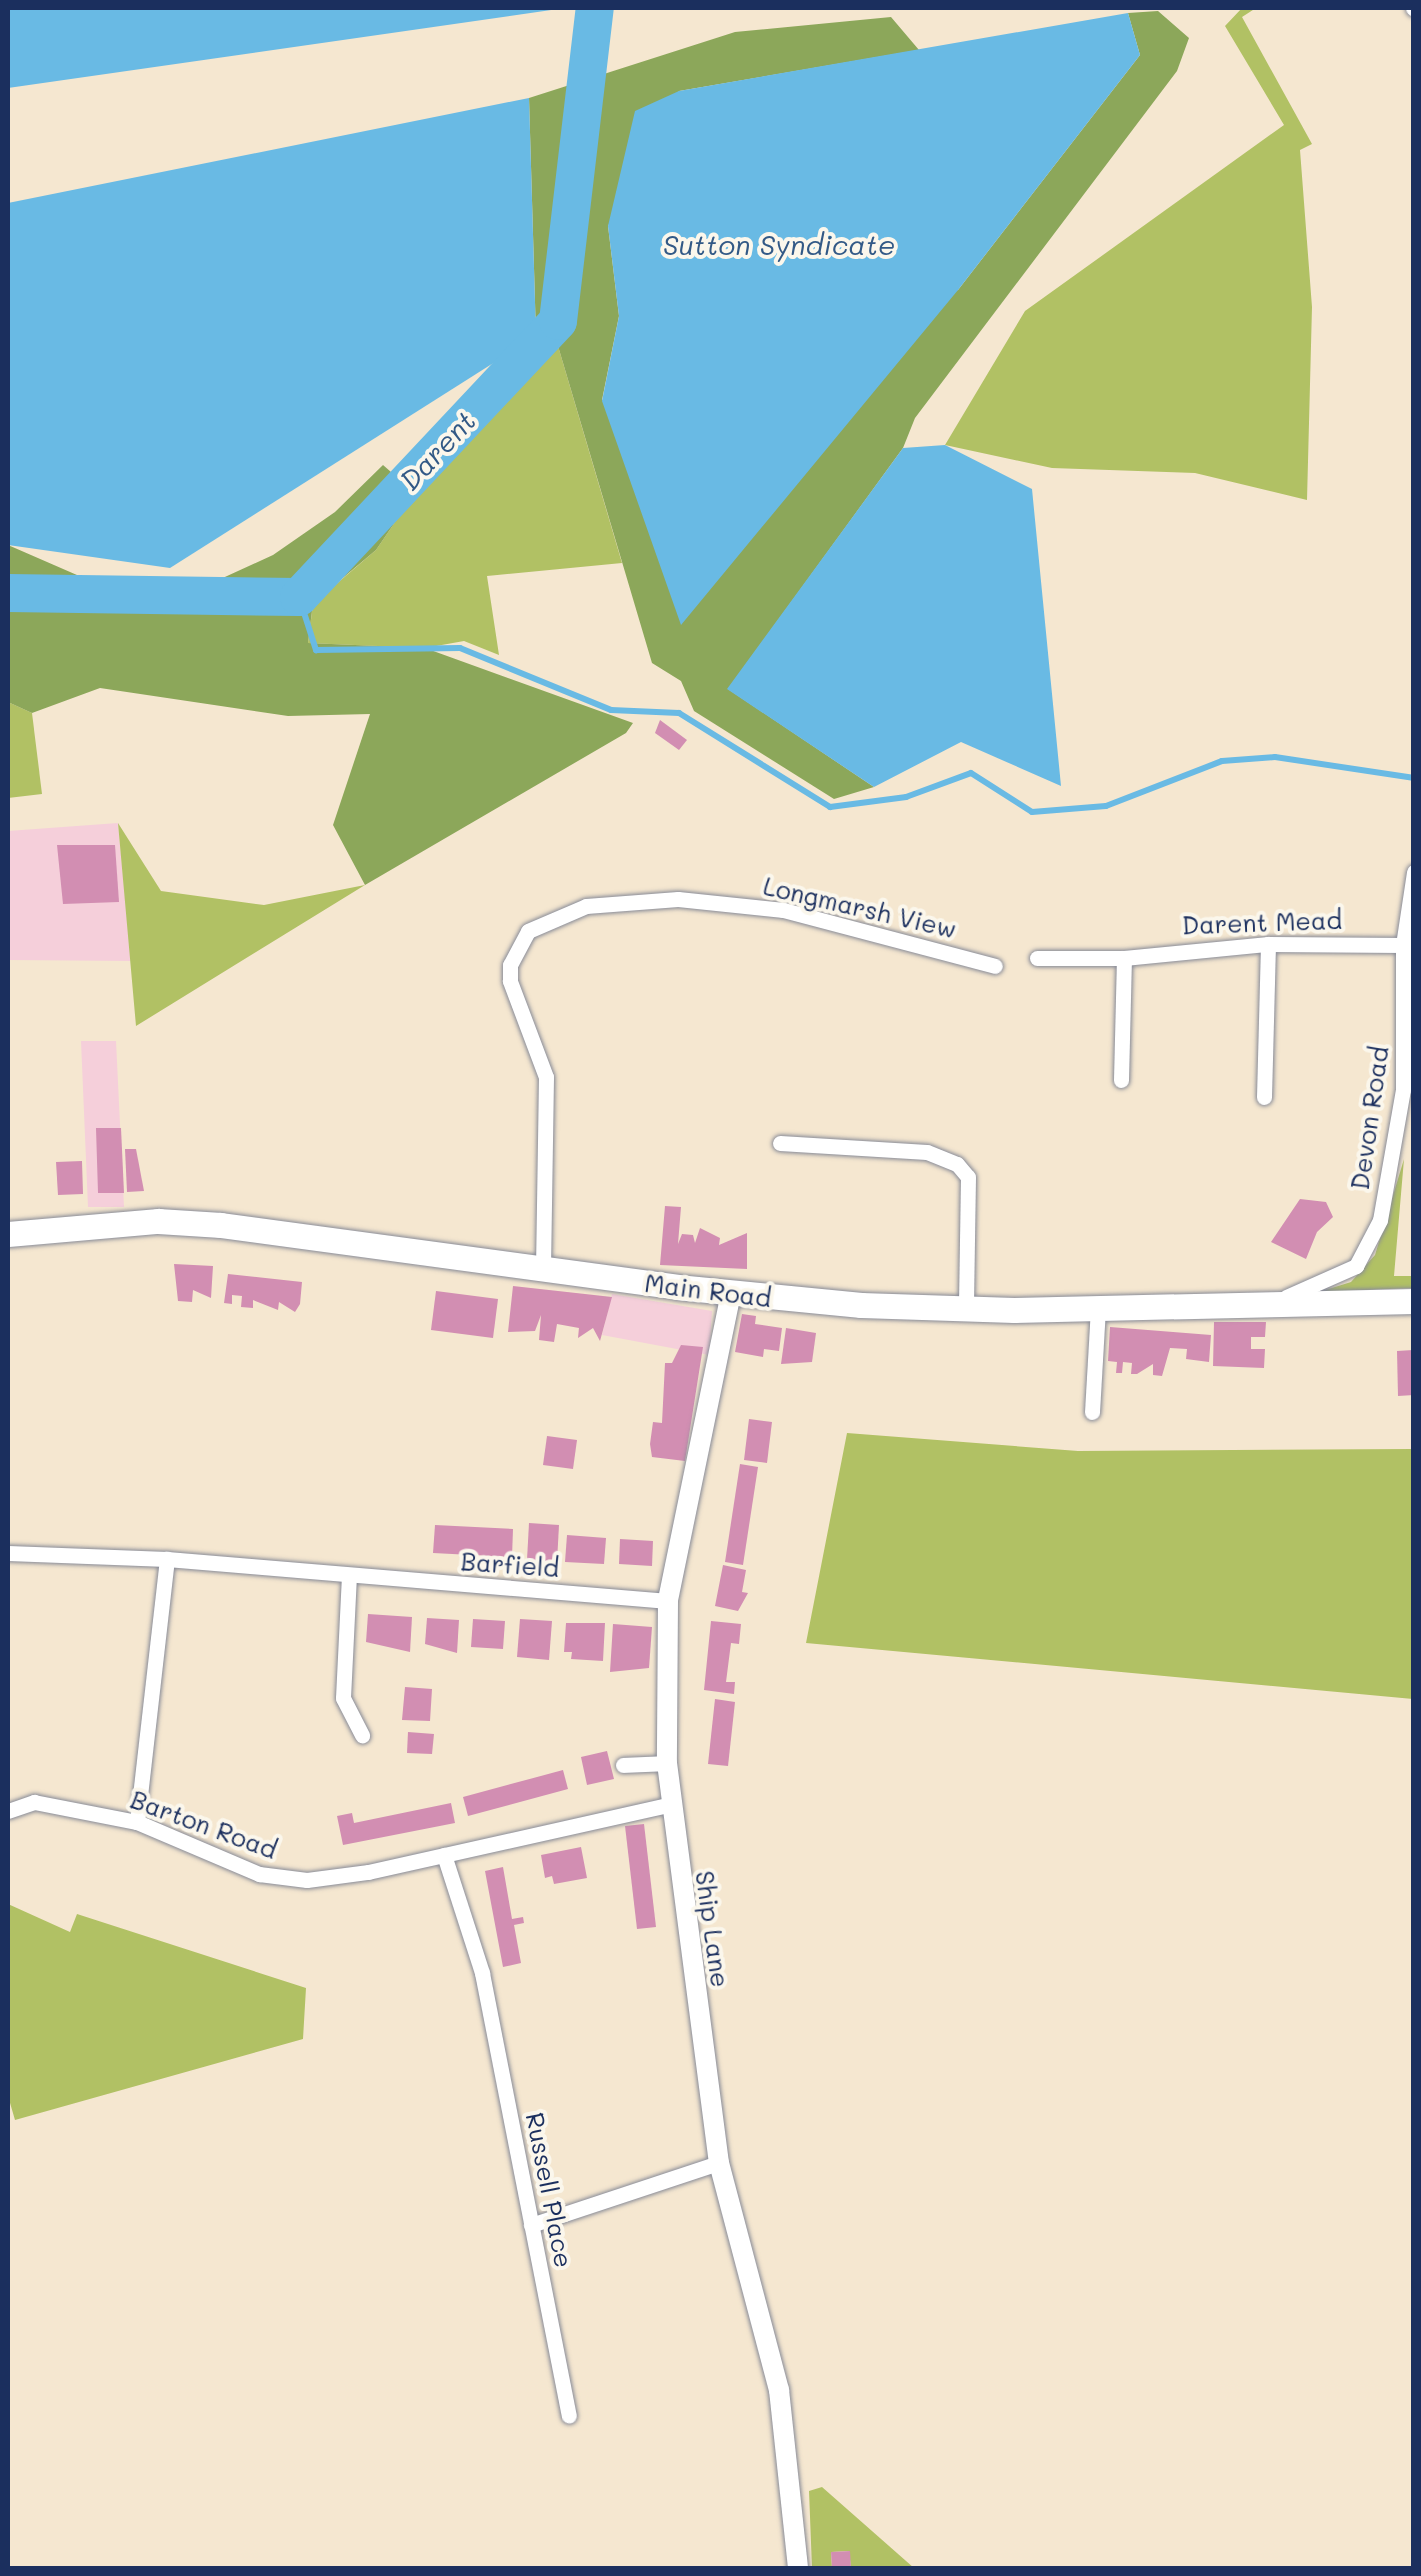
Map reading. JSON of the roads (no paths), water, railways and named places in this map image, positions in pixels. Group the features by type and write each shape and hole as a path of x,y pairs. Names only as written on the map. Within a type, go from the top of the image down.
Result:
{"main road":[{"name":"Main Road","path":"8,1234 192,1223 730,1294 966,1310 1414,1301"}],"street":[{"name":"Devon Road","path":"1266,1306 1344,1275 1370,1247 1403,1090 1403,944 1410,919 1414,872"},
{"name":"Longmarsh View","path":"543,1268 546,1077 510,981 510,965 528,931 586,906 678,899 783,910 994,966"},
{"name":"Darent Mead","path":"1037,958 1124,958 1268,944 1403,944"},
{"path":"1264,1097 1268,944"},
{"path":"1121,1080 1124,958"},
{"path":"780,1143 926,1152 957,1164 968,1176 966,1310"},
{"name":"Ship Lane","path":"730,1294 668,1601 667,1763 719,2163 779,2390 798,2568"},
{"path":"1092,1412 1098,1308"},
{"name":"Barfield","path":"8,1553 167,1560 668,1601"},
{"path":"137,1822 167,1560"},
{"path":"349,1575 344,1698 362,1735"},
{"path":"623,1764 667,1763"},
{"name":"Barton Road","path":"8,1811 34,1802 137,1822 259,1874 307,1880 444,1855 670,1804"},
{"name":"Russell Place","path":"444,1855 482,1973 569,2416"},
{"path":"531,2225 719,2163"}],"water":[{"path":"8,8 565,8 8,88"},
{"name":"Sutton Syndicate","path":"1128,13 1140,55 958,290 681,625 602,401 619,316 608,226 635,111 679,91"},
{"path":"529,98 536,336 170,568 8,545 8,203"},
{"path":"945,445 1032,489 1061,786 961,742 874,787 727,689 903,448"}],"waterway":[{"name":"Darent","path":"8,593 299,597 558,321 595,8"},
{"path":"299,597 316,650 460,648 611,710 679,713 830,807 906,797 971,773 1032,812 1106,806 1222,761 1275,757 1414,778"}]}
